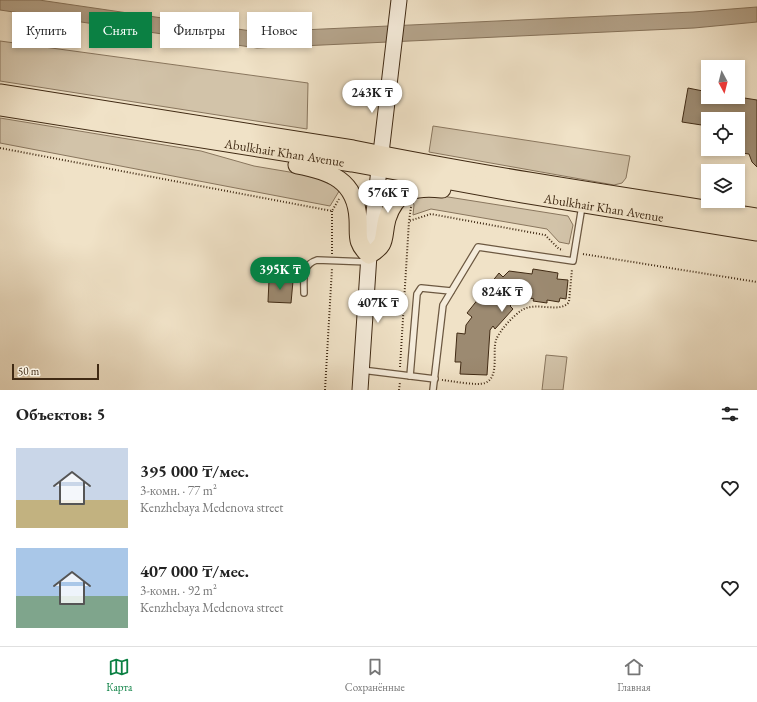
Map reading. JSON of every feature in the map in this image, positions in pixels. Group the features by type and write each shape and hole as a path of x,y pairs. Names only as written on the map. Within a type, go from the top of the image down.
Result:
{"main road":[{"name":"Abulkhair Khan Avenue","path":"0,93 380,162 757,217"},
{"name":"Abulkhair Khan Avenue","path":"0,107 352,163 380,162 522,194 757,232"},
{"path":"242,146 280,162 315,168 335,176 347,186 356,202 357,238 362,249 369,258 379,249 385,240 387,220 395,202 405,193 422,187 483,196 522,194"}],"street":[{"path":"360,390 369,258 399,0"}],"lane":[{"path":"433,390 443,305 478,247 573,261 582,204"},
{"path":"304,293 305,268 310,262 317,260 332,261 369,258"},
{"path":"410,376 417,294 421,288 451,291"},
{"path":"362,370 435,379"}],"path":[{"path":"325,390 332,261 332,211"},
{"path":"399,390 409,221"},
{"path":"435,379 484,383 490,379 493,374 496,342 499,334 521,311 533,306 560,308 566,306 569,302 573,261"}],"shaded area":[{"path":"0,0 39,0 121,12 89,12 89,23 81,22 81,12 14,12 0,10"},
{"path":"757,7 757,22 694,28 312,45 312,30 693,12"},
{"path":"152,17 160,18 160,34 152,32"},
{"path":"239,29 247,30 247,47 239,45"},
{"path":"0,41 12,43 12,48 51,48 308,83 307,129 0,81"},
{"path":"0,118 201,151 254,166 325,178 341,188 330,206 0,143"},
{"path":"433,126 630,156 626,178 622,183 614,185 429,152"},
{"path":"423,193 568,216 573,225 569,244 559,242 547,229 431,209 413,215 414,205 411,197"},
{"path":"546,355 567,357 563,390 542,390"}],"building":[{"path":"688,88 701,91 701,104 745,104 745,98 757,100 757,167 752,162 749,154 745,153 745,112 701,112 701,125 682,122"},
{"path":"533,269 558,273 557,279 568,280 566,299 560,298 559,302 547,300 547,303 533,301 534,299 520,296 510,306 513,309 495,329 493,326 490,330 487,375 460,374 461,362 455,362 457,333 465,334 466,325 472,317 467,313 499,273 503,277 509,271 532,274"},
{"path":"269,280 293,281 291,303 268,302"}]}
